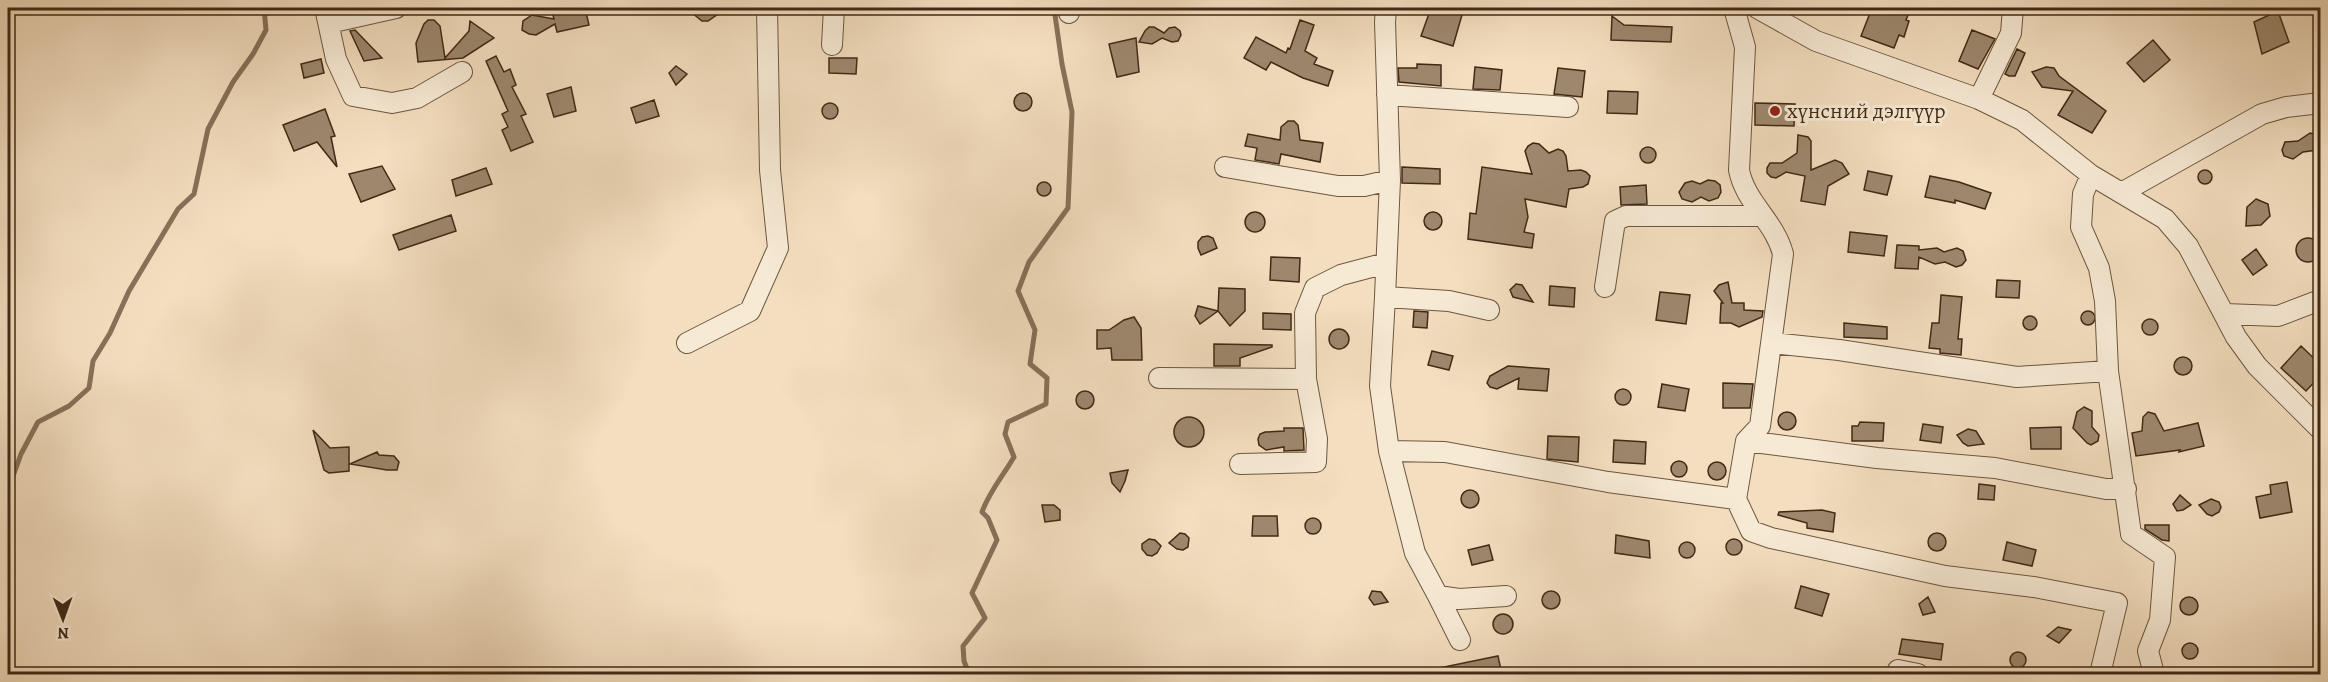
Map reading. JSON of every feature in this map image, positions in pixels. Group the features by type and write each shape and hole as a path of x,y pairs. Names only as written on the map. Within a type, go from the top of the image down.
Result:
{"street":[{"path":"396,8 327,15 336,59 353,96 392,103 400,102 417,98 462,72"},
{"path":"687,343 750,311 778,248 770,170 766,8"},
{"path":"832,45 834,8"},
{"path":"1386,8 1390,180 1380,386 1389,451 1415,553 1460,640"},
{"path":"1734,8 1745,47 1739,170 1742,185 1780,239 1783,254 1760,426 1746,441 1736,499 1751,531 1771,538 1946,576 2034,587 2117,603 2100,675"},
{"path":"1757,8 1816,41 1979,99 2022,120 2091,175 2165,219 2188,246 2236,337 2257,366 2320,429"},
{"path":"1979,99 2011,33 2013,8"},
{"path":"1387,95 1568,107"},
{"path":"2123,192 2262,114 2286,107 2320,104"},
{"path":"1225,167 1338,186 1364,186 1390,180"},
{"path":"2091,175 2083,194 2081,227 2099,268 2105,301 2108,371 2131,534 2165,557 2160,620 2148,651 2154,675"},
{"path":"1605,287 1615,221 1626,216 1763,216"},
{"path":"1240,464 1316,462 1317,439 1306,379 1305,313 1315,288 1341,275 1386,263"},
{"path":"1385,297 1449,302 1489,310"},
{"path":"2225,314 2278,316 2320,300"},
{"path":"1772,343 1839,350 2017,377 2108,371"},
{"path":"1159,378 1306,379"},
{"path":"1746,441 1878,458 1995,468 2106,489 2126,489"},
{"path":"1389,451 1445,452 1608,482 1736,499"},
{"path":"1438,596 1460,599 1506,596"}],"building":[{"path":"551,8 585,8 589,25 557,32 555,24 536,35 522,30 523,21 532,15 554,19"},
{"path":"686,8 727,8 708,21 702,21"},
{"path":"1431,8 1464,8 1453,46 1421,36"},
{"path":"1872,8 1911,8 1906,20 1909,21 1904,37 1899,35 1894,48 1861,36"},
{"path":"2278,11 2289,42 2262,54 2254,22"},
{"path":"1612,16 1624,25 1672,27 1671,42 1611,40"},
{"path":"428,20 434,20 440,26 445,58 469,31 470,21 494,38 463,58 418,62 416,43"},
{"path":"1300,20 1314,25 1305,51 1317,58 1314,64 1333,71 1328,86 1303,78 1271,62 1266,70 1244,58 1256,37 1286,53 1288,48 1290,49"},
{"path":"1149,27 1154,27 1164,33 1169,28 1175,27 1181,35 1178,41 1172,42 1162,38 1152,44 1139,42"},
{"path":"355,30 382,58 364,61 350,31"},
{"path":"1972,30 1995,39 1978,69 1959,61"},
{"path":"1136,38 1139,72 1117,77 1109,44"},
{"path":"2153,40 2170,60 2144,82 2127,63"},
{"path":"2017,49 2025,53 2015,76 2009,76 2005,74"},
{"path":"496,56 504,72 510,69 516,85 512,87 526,114 521,116 533,142 511,151 502,130 508,127 502,114 508,111 486,61"},
{"path":"829,58 857,58 856,74 829,73"},
{"path":"321,59 324,73 304,78 301,64"},
{"path":"1417,64 1441,65 1441,86 1399,82 1398,68 1417,68"},
{"path":"676,66 687,74 676,85 669,73"},
{"path":"1475,67 1502,70 1500,90 1473,89"},
{"path":"2046,67 2054,68 2059,76 2106,111 2092,133 2058,115 2073,91 2042,87 2032,72"},
{"path":"1558,68 1585,71 1582,97 1554,94"},
{"path":"571,87 576,111 554,117 547,94"},
{"path":"1608,91 1638,92 1637,114 1607,113"},
{"path":"1023,93 1029,96 1032,102 1029,108 1023,111 1017,108 1014,102 1017,96"},
{"path":"654,100 659,116 636,123 631,108"},
{"path":"830,103 836,105 838,111 836,117 830,119 824,117 822,111 824,105"},
{"path":"1755,103 1795,104 1794,126 1755,125"},
{"path":"325,109 335,136 331,137 337,167 317,142 294,151 283,125"},
{"path":"1288,121 1294,121 1298,125 1300,140 1323,143 1320,162 1281,154 1279,164 1255,160 1257,148 1245,146 1248,134 1280,140 1281,127"},
{"path":"2310,133 2319,139 2320,145 2317,150 2303,152 2293,159 2284,156 2282,150 2285,142 2298,141"},
{"path":"1798,135 1808,137 1811,141 1811,170 1835,160 1842,163 1849,174 1828,186 1825,205 1801,201 1805,176 1786,172 1776,178 1767,173 1770,163 1782,163 1797,153"},
{"path":"1533,143 1539,144 1549,153 1558,149 1563,151 1568,171 1586,172 1590,176 1588,184 1569,189 1566,207 1525,199 1528,217 1524,232 1534,234 1532,248 1468,239 1470,213 1476,214 1482,167 1532,174 1525,151"},
{"path":"1648,147 1654,149 1656,155 1654,161 1648,163 1642,161 1640,155 1642,149"},
{"path":"382,166 395,189 361,202 349,174"},
{"path":"1402,167 1440,169 1440,184 1402,183"},
{"path":"486,168 492,184 456,196 452,180"},
{"path":"2202,170 2208,170 2212,177 2208,184 2202,184 2198,180 2198,174"},
{"path":"1868,171 1892,176 1887,195 1864,190"},
{"path":"1930,176 1959,182 1991,193 1985,209 1955,200 1955,203 1925,197"},
{"path":"1708,180 1720,185 1721,192 1718,198 1709,201 1701,197 1692,202 1682,199 1679,192 1685,183 1692,181 1700,184"},
{"path":"1041,182 1047,182 1051,189 1047,196 1041,196 1037,192 1037,186"},
{"path":"1646,185 1647,204 1621,205 1620,187"},
{"path":"2256,199 2268,204 2270,216 2261,225 2246,226 2247,207"},
{"path":"1255,212 1262,215 1265,222 1262,229 1255,232 1248,229 1245,222 1248,215"},
{"path":"1429,212 1437,212 1442,217 1440,228 1429,230 1424,225 1424,217"},
{"path":"451,215 456,231 399,250 393,235"},
{"path":"1850,232 1887,236 1884,256 1848,252"},
{"path":"1202,237 1213,238 1217,248 1201,255 1198,242"},
{"path":"2308,238 2316,242 2320,250 2316,258 2308,262 2300,258 2296,250 2300,242"},
{"path":"1897,245 1919,246 1919,250 1937,248 1944,252 1957,248 1963,251 1966,260 1962,265 1956,267 1945,262 1935,264 1919,257 1918,269 1895,268"},
{"path":"2256,249 2267,265 2253,275 2242,260"},
{"path":"1271,257 1300,258 1299,282 1270,280"},
{"path":"1997,280 2020,281 2019,298 1996,297"},
{"path":"1728,282 1732,303 1744,303 1744,310 1763,311 1762,317 1739,327 1731,323 1720,323 1721,303 1723,303 1714,291 1719,285"},
{"path":"1516,284 1522,285 1533,302 1513,297 1510,290"},
{"path":"1550,286 1575,288 1574,307 1549,305"},
{"path":"1219,288 1245,289 1245,311 1230,326 1218,311"},
{"path":"1660,292 1690,295 1686,324 1656,320"},
{"path":"1941,295 1962,297 1958,339 1962,339 1961,355 1940,353 1940,349 1929,348 1932,323 1939,323"},
{"path":"1198,306 1218,311 1200,324 1195,316"},
{"path":"1414,311 1428,312 1427,328 1413,327"},
{"path":"2085,311 2091,311 2095,318 2091,325 2085,325 2081,321 2081,315"},
{"path":"1263,313 1291,314 1291,330 1263,329"},
{"path":"2027,316 2033,316 2037,323 2033,330 2027,330 2023,326 2023,320"},
{"path":"1134,317 1141,328 1142,360 1112,360 1111,348 1097,349 1097,330 1109,330 1124,320"},
{"path":"2150,319 2158,327 2150,335 2142,327"},
{"path":"1844,323 1887,327 1887,339 1844,337"},
{"path":"1339,329 1346,332 1349,339 1346,346 1339,349 1332,346 1329,339 1332,332"},
{"path":"1214,344 1272,345 1272,347 1240,358 1240,366 1214,366"},
{"path":"2301,346 2320,364 2320,376 2306,391 2281,368"},
{"path":"1432,351 1453,356 1449,370 1428,365"},
{"path":"2183,357 2189,360 2192,366 2189,372 2183,375 2177,372 2174,366 2177,360"},
{"path":"1508,366 1549,369 1547,391 1518,389 1519,378 1497,389 1490,387 1487,383 1490,376"},
{"path":"1723,383 1753,384 1750,408 1723,408"},
{"path":"1662,384 1689,389 1685,411 1658,407"},
{"path":"1623,389 1629,391 1631,397 1629,403 1623,405 1617,403 1615,397 1617,391"},
{"path":"1085,391 1091,394 1094,400 1091,406 1085,409 1079,406 1076,400 1079,394"},
{"path":"2084,407 2092,411 2092,427 2099,435 2098,441 2091,445 2073,428 2077,412"},
{"path":"1787,412 1793,415 1796,421 1793,427 1787,430 1781,427 1778,421 1781,415"},
{"path":"2148,412 2155,414 2164,431 2198,423 2204,446 2179,452 2180,450 2136,456 2132,433 2142,431 2143,417"},
{"path":"1189,417 1195,418 1203,426 1203,438 1195,446 1189,447 1183,446 1175,438 1174,432 1175,426 1183,418"},
{"path":"1860,422 1884,423 1883,441 1852,441 1852,426 1858,426"},
{"path":"1923,424 1943,427 1941,443 1920,440"},
{"path":"2061,427 2061,449 2031,449 2030,428"},
{"path":"1284,428 1303,428 1304,450 1284,451 1284,447 1266,450 1259,445 1260,434 1284,431"},
{"path":"1968,429 1976,431 1984,444 1968,446 1963,443 1957,435"},
{"path":"313,430 330,448 349,447 349,471 329,473 324,470"},
{"path":"1548,436 1579,437 1578,462 1547,459"},
{"path":"1614,440 1646,442 1645,464 1613,462"},
{"path":"377,452 379,455 394,456 399,462 397,470 350,464"},
{"path":"1679,461 1685,463 1687,469 1685,475 1679,477 1673,475 1671,469 1673,463"},
{"path":"1717,462 1723,465 1726,471 1723,477 1717,480 1711,477 1708,471 1711,465"},
{"path":"1128,470 1120,492 1112,483 1110,473"},
{"path":"2287,482 2292,512 2260,518 2256,497 2271,494 2270,485"},
{"path":"1979,484 1995,486 1994,500 1978,499"},
{"path":"1470,490 1476,493 1479,499 1476,505 1470,508 1464,505 1461,499 1464,493"},
{"path":"2180,495 2191,505 2177,511 2173,504"},
{"path":"2211,499 2219,502 2221,507 2219,512 2212,516 2199,505"},
{"path":"1042,505 1054,505 1060,510 1060,520 1045,522"},
{"path":"1822,510 1835,513 1833,532 1807,528 1807,523 1778,515 1779,512"},
{"path":"1253,516 1277,516 1278,536 1252,536"},
{"path":"1313,518 1319,520 1321,526 1319,532 1313,534 1307,532 1305,526 1307,520"},
{"path":"2145,525 2169,525 2169,541 2162,540 2145,529"},
{"path":"1180,533 1189,538 1188,547 1183,550 1169,543"},
{"path":"1933,533 1941,533 1946,538 1944,549 1933,551 1928,546 1928,538"},
{"path":"1616,535 1649,541 1650,558 1615,553"},
{"path":"1149,539 1155,540 1161,546 1152,556 1147,555 1142,549 1142,544"},
{"path":"1734,539 1740,541 1742,547 1740,553 1734,555 1728,553 1726,547 1728,541"},
{"path":"1687,542 1695,550 1687,558 1679,550"},
{"path":"2007,542 2036,550 2032,566 2003,560"},
{"path":"1489,545 1493,560 1472,565 1468,550"},
{"path":"1801,586 1829,594 1822,616 1795,608"},
{"path":"1372,591 1381,592 1388,602 1374,605 1369,598"},
{"path":"1551,591 1557,594 1560,600 1557,606 1551,609 1545,606 1542,600 1545,594"},
{"path":"1928,597 1935,612 1923,615 1919,604"},
{"path":"2189,597 2195,600 2198,606 2195,612 2189,615 2183,612 2180,606 2183,600"},
{"path":"1503,614 1510,617 1513,624 1510,631 1503,634 1496,631 1493,624 1496,617"},
{"path":"2058,627 2071,630 2059,643 2047,636"},
{"path":"1902,639 1943,644 1941,660 1899,654"},
{"path":"2187,643 2193,643 2198,651 2196,657 2187,659 2182,654 2182,648"},
{"path":"2015,652 2021,652 2026,660 2024,666 2015,668 2010,663 2010,657"},
{"path":"1498,656 1502,675 1440,675 1439,668"}],"waterway":[{"path":"8,490 21,454 38,422 69,406 89,388 93,361 110,333 129,291 178,209 194,194 208,129 233,82 253,54 266,30 264,8"},
{"path":"969,674 964,661 963,646 985,618 972,593 997,540 988,518 982,512 992,491 1014,457 1005,434 1008,422 1046,404 1047,378 1030,364 1035,330 1018,291 1029,262 1068,208 1072,112 1054,8"}],"place":[{"name":"хүнсний дэлгүүр","path":"1775,111"}]}
